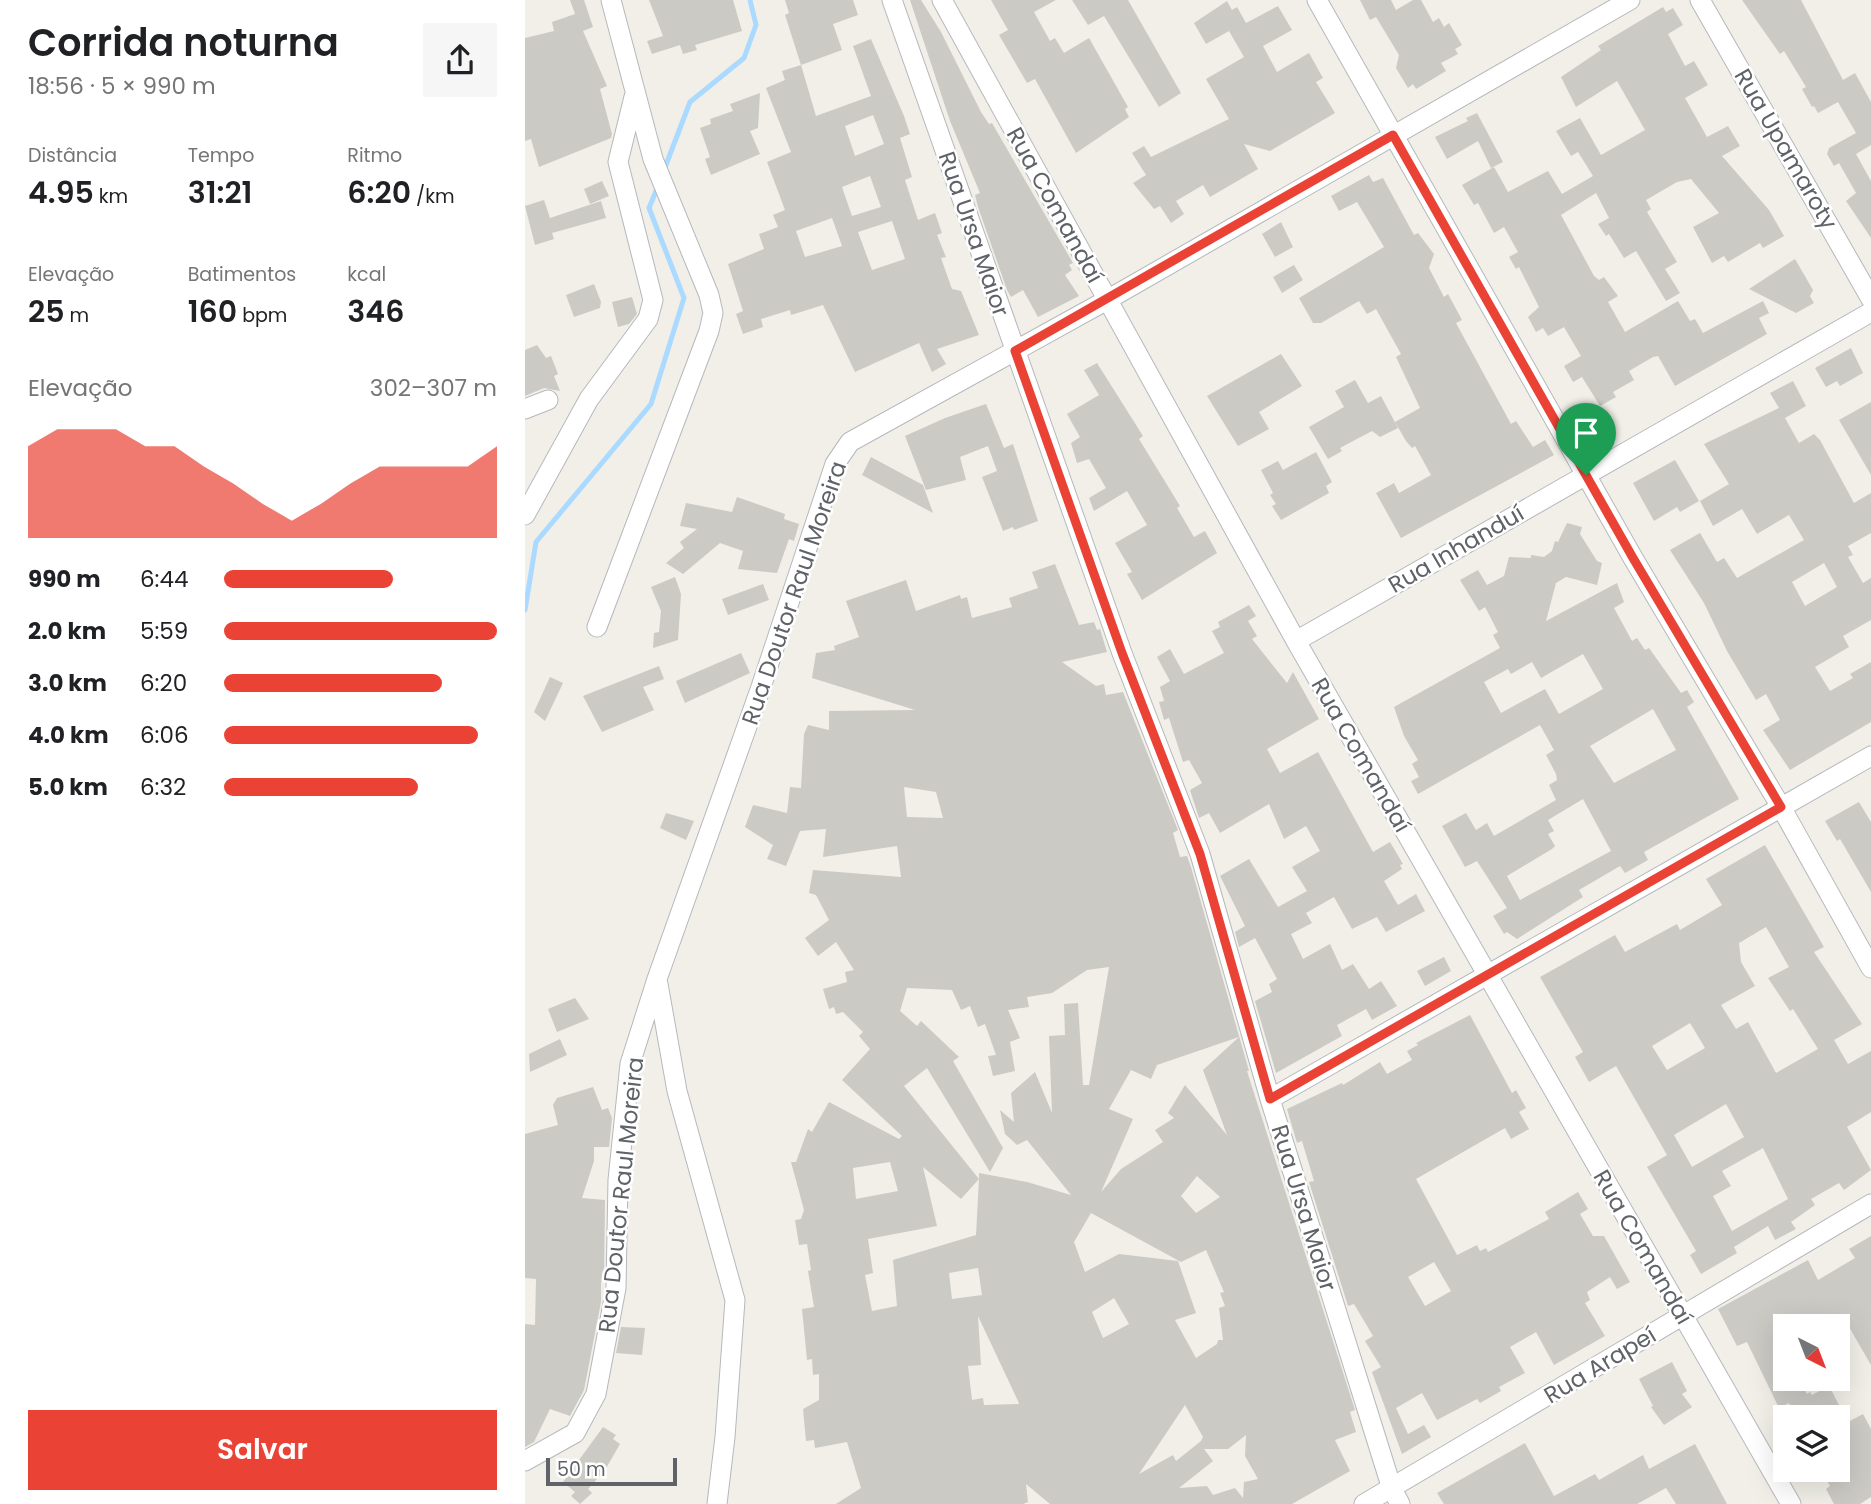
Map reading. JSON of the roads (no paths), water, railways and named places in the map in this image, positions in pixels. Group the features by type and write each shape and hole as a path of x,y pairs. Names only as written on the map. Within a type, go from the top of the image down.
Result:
{"street":[{"path":"597,627 709,331 713,313 709,295 653,159 634,96 611,0"},
{"name":"Rua Ursa Maior","path":"892,0 1122,653 1200,854 1270,1099 1396,1496"},
{"name":"Rua Comandaí","path":"942,0 1296,641 1791,1504"},
{"path":"1317,0 1586,475 1781,807 1871,968"},
{"name":"Rua Doutor Raul Moreira","path":"525,1461 575,1433 596,1394 616,1288 618,1180 630,1065 657,979 761,687 835,464 850,442 1107,300 1630,0"},
{"name":"Rua Upamaroty","path":"1700,0 1871,299"},
{"path":"525,515 589,399 648,319 653,300 618,162 634,96"},
{"name":"Rua Inhanduí","path":"1296,641 1871,312"},
{"path":"525,409 548,400"},
{"path":"1270,1099 1486,973 1871,756"},
{"path":"657,979 677,1091 735,1300 717,1504"},
{"name":"Rua Arapeí","path":"1364,1504 1396,1496 1682,1315 1871,1204"}],"waterway":[{"path":"664,170 690,102 744,58 756,25 750,0"},
{"path":"525,610 536,542 651,404 684,298 649,208 658,186"}]}
